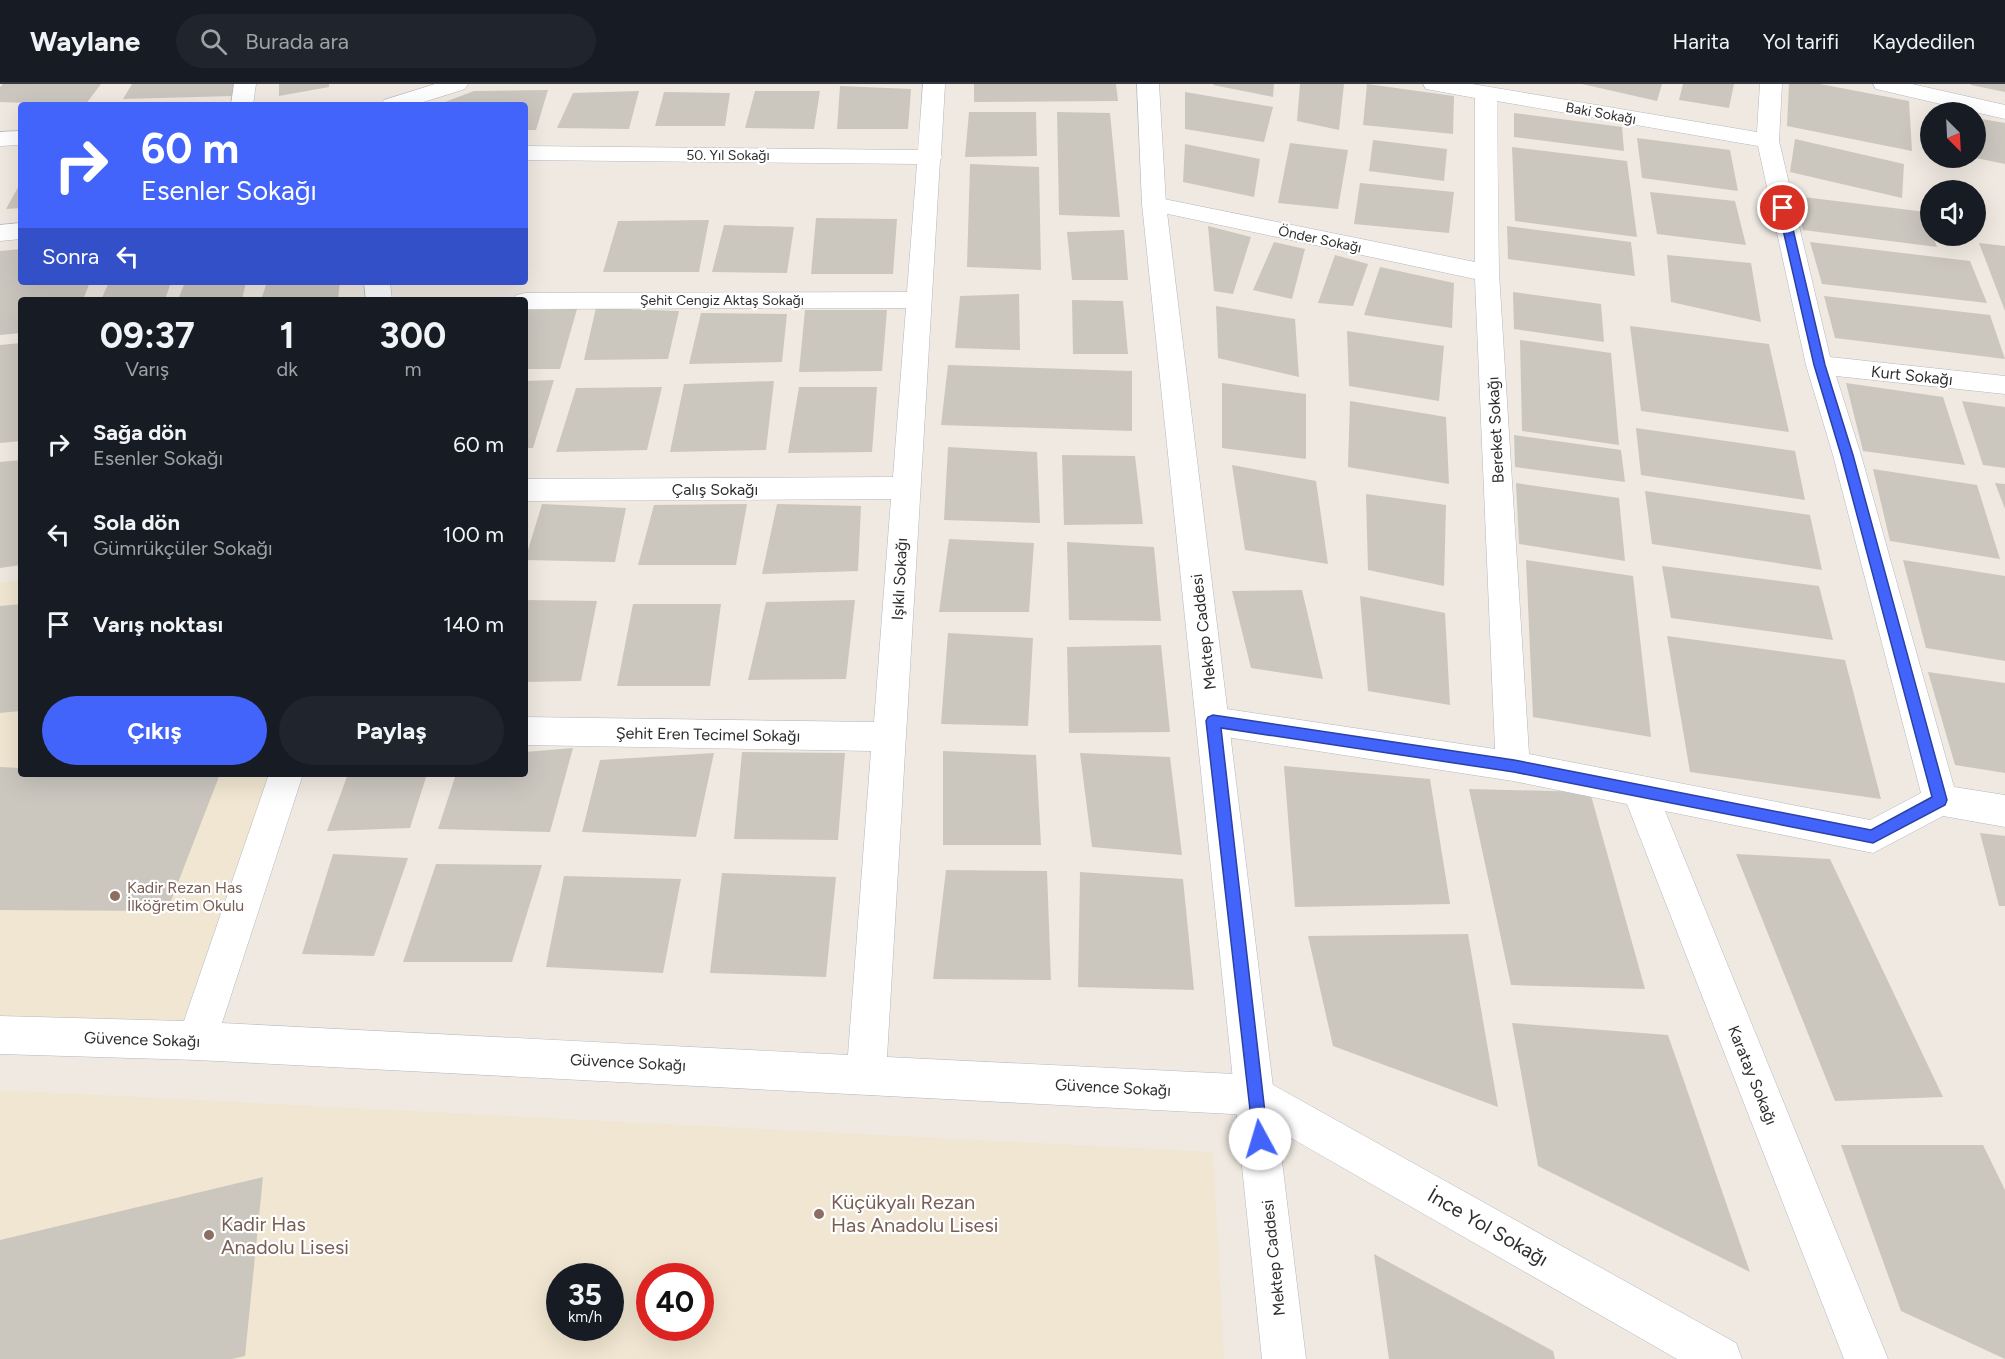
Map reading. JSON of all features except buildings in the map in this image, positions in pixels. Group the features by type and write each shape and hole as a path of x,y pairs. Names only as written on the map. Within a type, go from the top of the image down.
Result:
{"street":[{"path":"243,102 246,84"},
{"path":"401,102 457,84"},
{"name":"Işıklı Sokağı","path":"866,1074 918,300 931,157 934,84"},
{"name":"Mektep Caddesi","path":"1148,84 1154,204 1284,1359"},
{"name":"Baki Sokağı","path":"1434,84 1768,141"},
{"path":"1771,84 1768,141 1819,365 1847,455 1940,800"},
{"path":"1884,84 2005,112"},
{"name":"Bereket Sokağı","path":"1486,93 1487,273 1514,766"},
{"path":"0,139 18,138"},
{"name":"50. Yıl Sokağı","path":"528,153 931,157"},
{"name":"Önder Sokağı","path":"1154,204 1487,273"},
{"path":"0,233 18,231"},
{"name":"Şehit Cengiz Aktaş Sokağı","path":"528,301 918,300"},
{"name":"Kurt Sokağı","path":"1819,365 2005,385"},
{"name":"Çalış Sokağı","path":"528,490 905,488"},
{"path":"1213,721 1514,766 1873,837 1940,800 2005,811"},
{"name":"Şehit Eren Tecimel Sokağı","path":"528,731 890,737"},
{"path":"197,1041 285,777"},
{"name":"Karatay Sokağı","path":"1640,792 1866,1359"},
{"name":"Güvence Sokağı","path":"0,1035 197,1041 1255,1095"},
{"name":"İnce Yol Sokağı","path":"1255,1095 1720,1359"}],"shaded area":[{"name":"Kadir Rezan Has İlköğretim Okulu","path":"18,580 18,777 271,777 185,1029 0,1019 0,583"},
{"name":"Küçükyalı Rezan Has Anadolu Lisesi","path":"0,1090 1213,1152 1224,1359 0,1359"}],"place":[{"name":"Kadir Rezan Has İlköğretim Okulu","path":"115,896"},
{"name":"Küçükyalı Rezan Has Anadolu Lisesi","path":"819,1214"},
{"name":"Kadir Has Anadolu Lisesi","path":"209,1235"}],"route":[{"path":"1260,1139 1213,721 1514,766 1873,837 1940,800 1847,455 1819,365 1783,208"}]}
